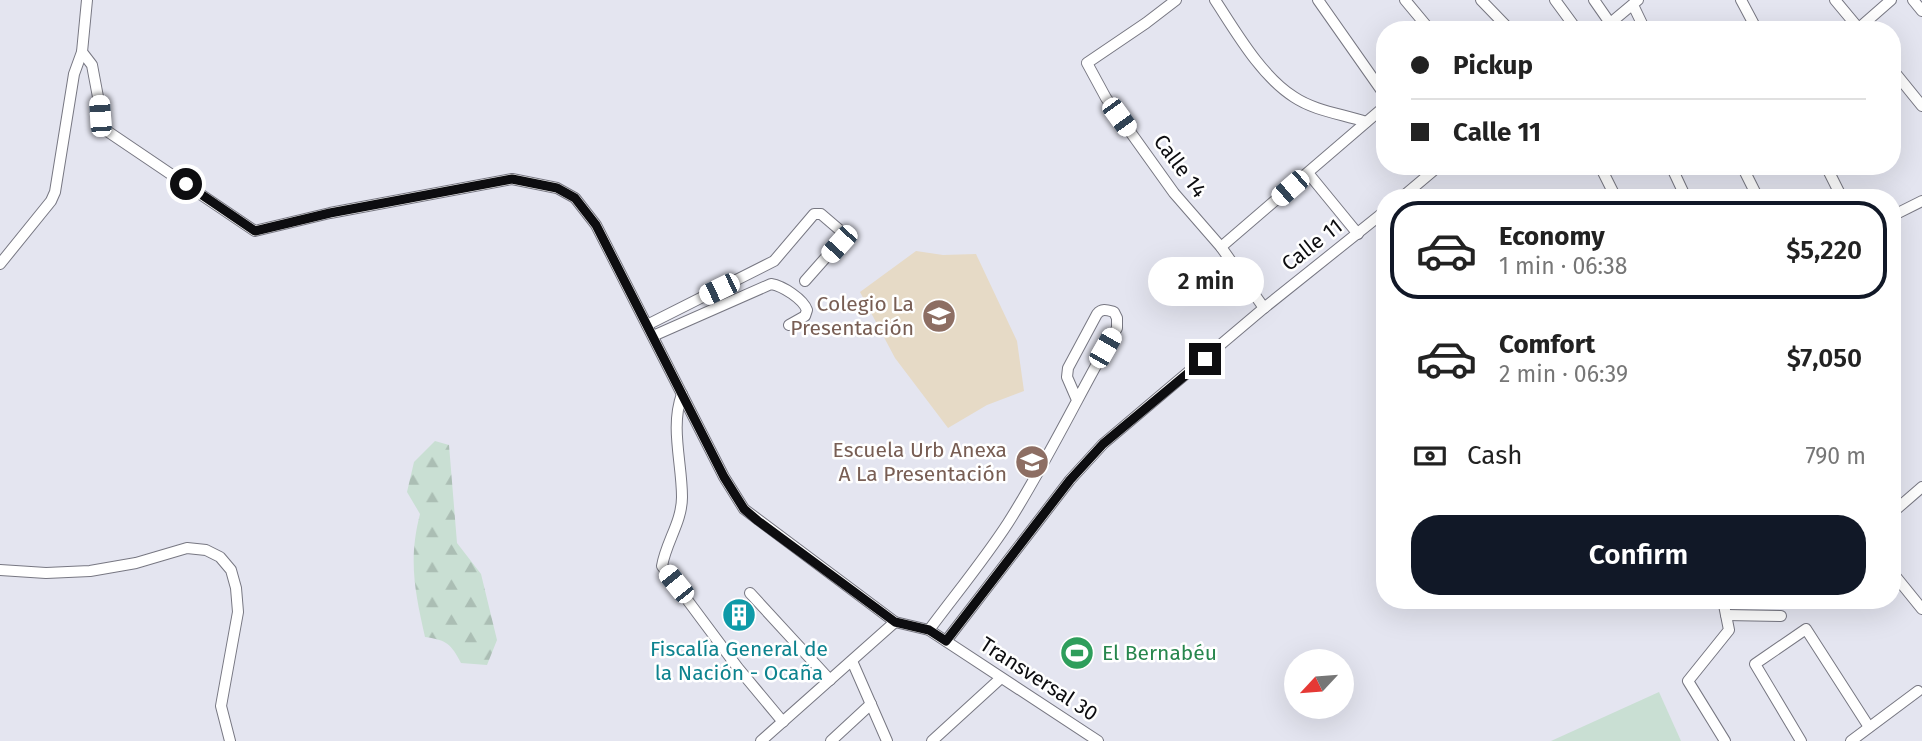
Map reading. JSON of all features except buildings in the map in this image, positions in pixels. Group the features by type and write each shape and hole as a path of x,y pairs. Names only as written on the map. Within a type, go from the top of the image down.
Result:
{"street":[{"path":"0,264 51,201 55,192 74,74 82,52 87,0"},
{"name":"Calle 14","path":"1176,0 1087,63 1106,98 1174,193 1221,247 1264,308"},
{"path":"1215,0 1254,57 1293,97 1317,108 1339,112 1366,122"},
{"path":"1318,0 1376,83"},
{"path":"1405,0 1422,21"},
{"path":"1482,0 1502,21"},
{"path":"1555,0 1570,21"},
{"path":"1594,0 1602,21"},
{"path":"1741,0 1752,21"},
{"path":"1835,0 1853,21"},
{"path":"1869,21 1891,0"},
{"path":"1913,0 1922,11"},
{"path":"1613,21 1635,3 1641,21"},
{"name":"Transversal 30","path":"82,52 92,65 104,129 255,231 330,213 512,179 557,188 575,198 596,225 724,477 744,509 895,622 929,630 1098,741"},
{"path":"1901,80 1922,106"},
{"path":"1221,247 1376,114"},
{"path":"1308,173 1358,234"},
{"path":"1412,189 1428,175"},
{"path":"1901,212 1922,201"},
{"path":"647,325 774,261 814,214 821,214 842,232 843,238 805,281"},
{"name":"Calle 11","path":"946,641 1070,480 1103,444 1264,308 1376,219"},
{"path":"653,336 771,284 777,284 805,304 805,316 789,326"},
{"path":"929,630 1007,524 1068,422 1077,400 1117,328 1114,312 1106,309 1097,314 1068,368 1067,377 1077,400"},
{"path":"682,394 676,410 680,515 664,551 662,566 738,668 783,722"},
{"path":"1901,505 1922,487"},
{"path":"1007,524 1027,536"},
{"path":"0,570 46,573 90,571 136,563 187,548 206,550 220,557 231,570 238,612 221,706 230,741"},
{"path":"1901,583 1922,608"},
{"path":"750,593 830,680"},
{"path":"1725,609 1729,630 1688,681 1725,741"},
{"path":"1726,615 1781,616"},
{"path":"761,741 895,622"},
{"path":"1801,741 1755,664 1806,629 1870,727"},
{"path":"852,661 887,741"},
{"path":"932,741 1001,678"},
{"path":"1851,741 1918,691"},
{"path":"831,741 871,704"}],"shaded area":[{"name":"Colegio La Presentación","path":"916,251 943,255 976,254 1017,341 1024,391 987,405 948,428 895,358 860,292"}],"green space":[{"path":"435,441 449,445 457,543 481,574 497,640 487,665 461,663 447,644 425,637 414,576 414,546 420,514 407,492 414,462"},
{"path":"1659,692 1681,741 1551,741"}],"place":[{"name":"Colegio La Presentación","path":"939,316"},
{"name":"Escuela Urb Anexa A La Presentación","path":"1032,462"},
{"name":"Fiscalía General de la Nación - Ocaña","path":"739,615"},
{"name":"El Bernabéu","path":"1077,653"}],"route":[{"path":"186,184 255,231 330,213 512,179 533,181 557,188 575,198 596,225 724,477 744,509 895,622 929,630 946,641 1070,480 1103,444 1205,359"}]}
